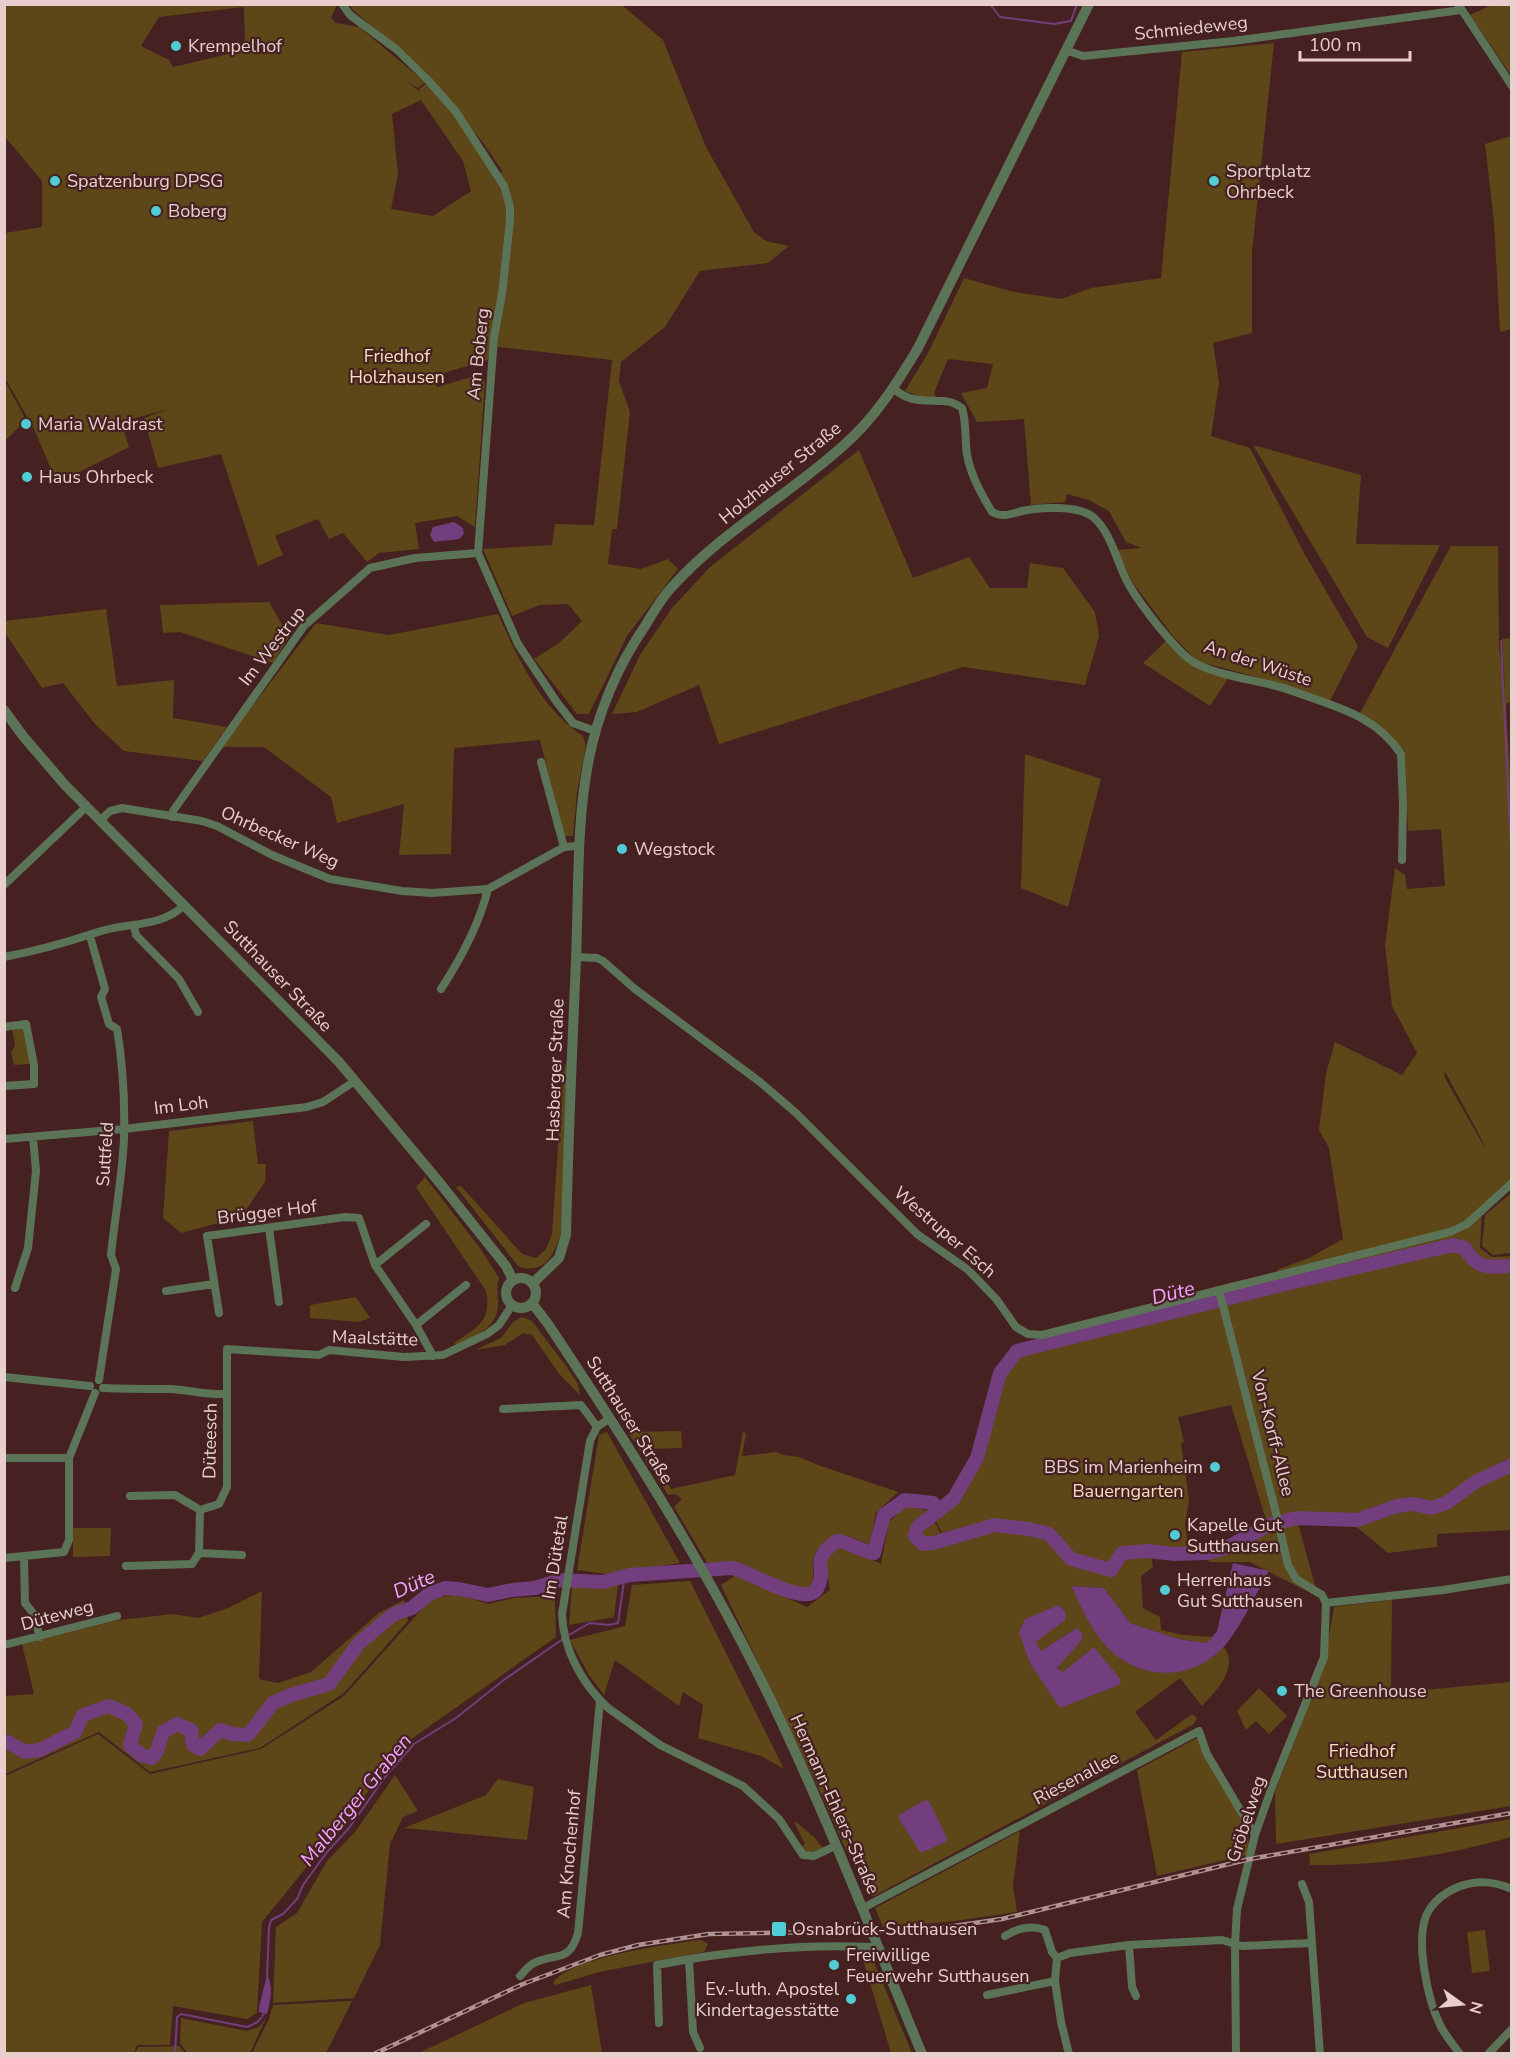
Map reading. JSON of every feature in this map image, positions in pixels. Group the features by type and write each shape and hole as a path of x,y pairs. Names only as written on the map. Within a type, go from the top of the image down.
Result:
{"street":[{"name":"Am Boberg","path":"342,4 350,15 428,79 456,112 504,186 510,207 502,294 494,337 478,553 518,644 573,723 595,731"},
{"name":"Holzhauser Straße","path":"579,842 582,793 595,731 605,697 633,643 668,592 690,567 845,444 870,419 893,388 918,348 1089,6"},
{"name":"Schmiedeweg","path":"1068,51 1083,56 1233,41 1459,7"},
{"path":"1459,7 1512,86"},
{"name":"An der Wüste","path":"893,388 909,399 923,402 950,401 962,408 966,419 966,446 969,463 992,512 1005,516 1039,508 1054,508 1076,510 1094,518 1104,530 1129,585 1141,603 1182,653 1196,664 1277,686 1356,714 1382,732 1401,753 1402,860"},
{"name":"Im Westrup","path":"172,817 173,810 240,714 304,626 315,615 370,568 415,558 478,553"},
{"name":"Sutthauser Straße","path":"6,715 86,807 281,1002 355,1081 446,1190 499,1258 513,1280"},
{"path":"541,762 564,847"},
{"path":"4,885 86,807"},
{"name":"Ohrbecker Weg","path":"100,821 110,811 122,808 202,821 217,826 272,855 330,879 402,891 432,893 488,889 564,847 579,842"},
{"name":"Hasberger Straße","path":"533,1283 559,1257 566,1235 579,842"},
{"path":"441,989 457,965 476,927 488,889"},
{"path":"4,957 90,936 97,932 128,925 134,926 173,914 184,905"},
{"path":"134,926 136,935 179,979 198,1012"},
{"name":"Suttfeld","path":"90,936 105,989 101,997 109,1024 117,1029 124,1129 111,1255 116,1269 101,1384"},
{"name":"Westruper Esch","path":"576,957 597,958 603,961 643,996 760,1082 796,1113 917,1234 967,1269 997,1300 1011,1322 1028,1334 1042,1335 1221,1297 1450,1232 1467,1224 1512,1184"},
{"path":"4,1027 26,1024 34,1065 34,1084 4,1086"},
{"name":"Im Loh","path":"4,1139 124,1129 307,1107 323,1102 355,1081"},
{"path":"15,1288 28,1248 36,1171 33,1137"},
{"name":"Brügger Hof","path":"219,1313 207,1236 345,1217 359,1218 375,1264 416,1325 433,1356"},
{"path":"375,1264 426,1224"},
{"path":"268,1228 279,1302"},
{"path":"522,1278 533,1283 536,1295 532,1303 520,1308 512,1305 506,1297 507,1287 513,1280 522,1278"},
{"path":"166,1291 214,1284"},
{"path":"416,1325 466,1285"},
{"name":"Von-Korff-Allee","path":"1221,1297 1285,1556 1296,1579 1322,1594 1326,1603"},
{"name":"Sutthauser Straße","path":"532,1303 610,1418 707,1580"},
{"name":"Maalstätte","path":"227,1394 227,1349 319,1355 329,1350 404,1357 443,1355 487,1334 499,1325 512,1305"},
{"path":"4,1377 100,1392 101,1384 158,1390 171,1389 201,1394 227,1394"},
{"path":"4,1558 64,1552 69,1540 69,1458 92,1389"},
{"name":"Düteesch","path":"130,1496 175,1495 200,1510 219,1504 227,1487 227,1394"},
{"path":"503,1409 581,1405 597,1427 610,1418"},
{"name":"Im Dütetal","path":"597,1427 590,1441 562,1614 565,1638 584,1678 600,1701 660,1745 743,1786 779,1819 803,1855 814,1856 835,1846"},
{"path":"4,1458 69,1458"},
{"path":"126,1566 192,1564 199,1553 200,1510"},
{"path":"199,1553 242,1555"},
{"path":"24,1557 25,1602 36,1617 39,1637"},
{"path":"1326,1603 1443,1590 1512,1579"},
{"name":"Hermann-Ehlers-Straße","path":"707,1580 774,1707 802,1767 863,1908 922,2054"},
{"name":"Gröbelweg","path":"1236,2054 1237,1909 1255,1835 1320,1670 1325,1643 1326,1603"},
{"name":"Düteweg","path":"4,1646 117,1616"},
{"name":"Am Knochenhof","path":"520,1976 536,1962 569,1953 579,1933 600,1701"},
{"name":"Riesenallee","path":"863,1908 1199,1731 1207,1754 1255,1835"},
{"path":"1460,2054 1442,2028 1433,2004 1422,1940 1428,1911 1449,1891 1465,1885 1482,1882 1497,1883 1512,1889"},
{"path":"1302,1884 1309,1902 1320,2054"},
{"path":"1005,1936 1014,1930 1036,1926 1045,1930 1052,1952 1057,1958 1055,1981 1061,2022 1069,2054"},
{"path":"1057,1958 1070,1953 1129,1945 1222,1940 1242,1946 1312,1943"},
{"path":"659,2023 657,1965 778,1948 878,1945"},
{"path":"1129,1945 1132,1987 1136,1996"},
{"path":"689,1959 693,2032 700,2048"},
{"path":"987,1995 1055,1981"},
{"path":"1488,2054 1512,2029"}],"green space":[{"name":"Friedhof Holzhausen","path":"4,5 337,5 331,18 336,23 359,27 425,82 418,88 404,80 421,92 419,89 427,83 454,114 493,174 503,172 484,144 427,73 350,5 622,5 663,40 706,147 754,232 766,241 789,246 768,263 700,271 665,327 621,362 619,381 630,412 617,529 612,529 608,564 641,569 668,559 678,569 627,636 589,714 577,714 534,659 559,643 582,621 568,604 540,605 512,616 483,549 552,545 555,524 594,525 612,360 490,346 488,360 433,376 437,387 478,375 485,382 475,527 457,516 415,523 419,549 379,553 367,562 343,533 329,539 318,519 275,536 283,555 258,566 221,454 158,468 144,418 169,409 121,422 129,447 57,483 34,429 5,378 5,233 42,227 42,181 5,137","holes":["244,7 245,50 173,67 169,60 141,46 159,17","421,100 463,161 471,191 433,216 391,209 398,174 392,114"]},
{"path":"1492,5 1511,5 1511,75 1470,15"},
{"path":"1274,43 1252,252 1252,333 1213,343 1219,383 1211,436 1250,448 1304,553 1358,646 1330,701 1278,683 1197,661 1173,636 1133,583 1117,550 1141,548 1126,542 1109,511 1089,500 1067,494 1065,502 1031,505 1024,419 977,422 961,393 987,388 993,364 948,359 934,393 937,398 922,397 905,391 928,353 964,278 1014,292 1061,299 1091,288 1161,278 1182,52"},
{"path":"1511,136 1511,329 1500,332 1494,222 1485,144"},
{"path":"5,381 26,420 4,441"},
{"path":"1253,445 1361,475 1356,544 1440,545 1388,648 1367,637"},
{"path":"859,450 913,578 969,557 990,588 1027,588 1030,563 1063,568 1095,612 1099,636 1085,685 963,667 719,744 699,685 637,712 612,714 640,655 672,608 710,567"},
{"name":"Bauerngarten","path":"1451,546 1498,546 1499,647 1505,691 1502,639 1512,638 1511,702 1506,704 1510,773 1512,773 1512,1183 1482,1211 1480,1248 1492,1257 1511,1256 1511,1530 1437,1534 1437,1547 1388,1553 1353,1524 1356,1514 1338,1520 1297,1518 1279,1452 1318,1597 1250,1562 1209,1562 1207,1551 1267,1523 1231,1405 1178,1417 1184,1442 1181,1443 1189,1500 1185,1524 1189,1552 1174,1553 1149,1549 1122,1551 1110,1568 1072,1557 1049,1533 1030,1527 1030,1524 994,1519 942,1533 936,1521 959,1501 982,1460 1005,1376 1021,1355 1052,1349 1049,1330 1275,1273 1343,1239 1329,1148 1319,1130 1326,1073 1335,1042 1402,1075 1417,1053 1392,1006 1385,945 1395,868 1405,875 1407,889 1445,886 1441,829 1408,831 1405,751 1360,713","holes":["1444,1070 1485,1148 1445,1078"]},
{"path":"269,602 289,637 273,663 180,632 163,633 160,605"},
{"path":"106,609 117,686 174,680 173,718 227,727 203,761 124,751 95,724 63,683 42,688 5,633 5,621"},
{"path":"498,614 523,665 543,697 568,725 583,736 586,746 577,792 573,836 564,836 540,740 454,748 451,854 399,855 404,804 337,823 331,797 264,747 221,747 316,623 389,635"},
{"path":"1168,639 1191,664 1229,677 1210,706 1143,663"},
{"path":"1025,754 1101,779 1068,907 1021,888"},
{"path":"24,1027 30,1064 14,1065 11,1053 15,1045 12,1029"},
{"path":"567,1059 561,1233 547,1262 535,1268 527,1268 518,1266 456,1187 461,1186 522,1254 536,1258 546,1249 552,1234 563,1074"},
{"path":"253,1121 258,1164 266,1164 265,1182 241,1217 181,1233 163,1218 169,1131"},
{"path":"425,1177 480,1248 499,1278 498,1308 491,1324 481,1333 457,1345 454,1343 476,1328 485,1317 486,1291 416,1187"},
{"path":"1511,1193 1511,1253 1493,1255 1482,1246 1485,1215"},
{"path":"356,1297 370,1318 359,1322 310,1318 310,1305"},
{"path":"522,1317 532,1321 566,1366 578,1384 580,1395 560,1375 532,1335 523,1333 505,1345 475,1350 501,1338 513,1322"},
{"path":"681,1431 682,1448 645,1449 671,1489 735,1475 743,1432 746,1433 742,1456 776,1452 799,1457 898,1492 876,1513 870,1545 852,1537 843,1536 833,1539 818,1549 814,1557 813,1580 809,1589 801,1590 740,1563 709,1566 674,1507 682,1499 675,1494 668,1495 628,1432"},
{"path":"607,1432 680,1563 605,1574 577,1570 599,1435"},
{"path":"906,1506 929,1511 941,1534 984,1528 1027,1531 1047,1536 1070,1560 1111,1571 1125,1554 1151,1553 1153,1567 1141,1576 1143,1608 1160,1617 1161,1630 1184,1635 1213,1637 1207,1643 1179,1639 1130,1623 1104,1588 1071,1586 1091,1625 1106,1646 1213,1657 1224,1647 1229,1663 1224,1679 1202,1706 1180,1678 1135,1712 1156,1740 1192,1714 1197,1718 1194,1724 871,1896 854,1858 846,1850 721,1585 736,1575 807,1607 830,1590 824,1559 843,1545 881,1564 889,1522","holes":["1041,1614 1036,1642 1041,1651 1077,1628 1081,1641 1057,1667 1062,1672 1030,1663 1025,1619"]},
{"path":"73,1528 111,1528 110,1556 73,1557"},
{"path":"690,1581 784,1769 761,1756 698,1738 703,1705 683,1692 679,1706 615,1660 604,1695 589,1675 570,1640 625,1626 632,1585"},
{"path":"618,1584 614,1617 569,1625 572,1586 604,1587"},
{"path":"262,1591 259,1679 278,1683 311,1672 379,1613 404,1600 408,1621 344,1693 260,1748 150,1772 99,1732 5,1774 4,1696 34,1694 22,1644 119,1620 173,1614 198,1618 226,1609"},
{"path":"457,1594 488,1604 515,1598 555,1596 556,1637 410,1740 262,1922 257,2013 247,2019 173,2006 170,2045 137,2045 134,2053 5,2053 5,1776 98,1734 150,1774 261,1749 344,1696 431,1599"},
{"name":"Friedhof Sutthausen","path":"1392,1600 1391,1693 1510,1682 1511,1640 1511,1806 1276,1844 1275,1792 1324,1666 1334,1607"},
{"path":"1259,1688 1287,1716 1269,1734 1256,1721 1246,1730 1237,1711"},
{"path":"1197,1738 1247,1828 1249,1845 1247,1855 1157,1876 1137,1770"},
{"path":"395,1775 418,1811 403,1817 390,1844 380,1945 354,1998 273,2003 276,1927 297,1913 327,1861 355,1832"},
{"path":"498,1779 534,1787 527,1840 404,1828 486,1795"},
{"path":"1511,1819 1511,1837 1462,1850 1386,1862 1310,1865 1309,1854"},
{"path":"794,1822 814,1837 823,1848 811,1852 803,1850 800,1847 805,1844"},
{"path":"1020,1831 1013,1886 1017,1912 947,1922 883,1927 875,1908"},
{"path":"1485,1930 1490,1971 1472,1973 1467,1932"},
{"path":"701,1940 708,1944 704,1952 599,1972 556,1985 553,1983 563,1974 599,1959 621,1953"},
{"path":"861,1953 871,1955 912,2053 891,2053"},
{"path":"591,1985 602,2053 419,2053 524,2003"},
{"path":"352,2001 326,2053 252,2053 269,2019 273,2005"},
{"path":"181,2018 247,2031 259,2027 266,2018 250,2053 188,2054 180,2043"},
{"path":"179,2046 185,2053 135,2053 138,2047"}],"shaded area":[{"path":"454,522 463,528 464,534 459,539 434,542 430,535 433,527"},
{"path":"1233,1563 1269,1571 1241,1623 1221,1650 1194,1668 1179,1672 1148,1671 1119,1657 1095,1632 1071,1586 1104,1588 1130,1623 1179,1639 1207,1643 1217,1631"},
{"path":"1059,1605 1066,1613 1065,1620 1036,1642 1041,1651 1077,1628 1083,1634 1081,1641 1057,1668 1063,1672 1094,1647 1121,1680 1119,1685 1060,1708 1030,1663 1019,1632 1025,1619"},
{"path":"925,1800 929,1801 947,1838 945,1842 921,1853 899,1819 899,1815"},
{"path":"267,1975 271,1989 267,2014 259,2012 259,2007"}],"waterway":[{"path":"990,4 1000,17 1054,24 1071,21 1077,4"},
{"path":"1501,641 1512,870"},
{"name":"Düte","path":"937,1512 954,1498 977,1458 1000,1373 1017,1351 1453,1245 1465,1248 1474,1260 1484,1266 1512,1266"},
{"name":"Düte","path":"4,1742 25,1752 40,1750 75,1732 83,1715 109,1706 127,1714 136,1724 130,1745 141,1755 152,1758 157,1751 163,1732 177,1724 191,1730 193,1745 200,1749 220,1730 232,1734 248,1735 273,1703 329,1684 359,1643 394,1614 412,1608 429,1594 445,1588 488,1595 535,1588 560,1580 603,1582 630,1575 732,1568 777,1587 801,1594 811,1594 817,1589 820,1581 821,1560 828,1548 837,1541 874,1553 884,1515 905,1500 933,1503 937,1508 916,1531 915,1536 923,1544 995,1525 1029,1529 1049,1534 1071,1559 1111,1570 1122,1553 1148,1551 1174,1554 1207,1553 1226,1548 1269,1525 1297,1518 1357,1520 1397,1506 1413,1504 1432,1508 1448,1502 1475,1482 1512,1465"},
{"name":"Malberger Graben","path":"567,1636 590,1623 609,1625 618,1623 624,1581 630,1575"},
{"name":"Malberger Graben","path":"267,1977 271,1920 283,1914 297,1899 303,1885 327,1852 349,1828 385,1777 414,1744 456,1718 505,1679 563,1639"},
{"name":"Malberger Graben","path":"175,2054 177,2017 181,2014 247,2027 257,2022 264,2013"}],"railway":[{"path":"374,2054 523,1984 600,1955 638,1945 709,1934 881,1931 947,1927 1002,1919 1250,1859 1512,1813"}],"place":[{"name":"Krempelhof","path":"176,46"},
{"name":"Spatzenburg DPSG","path":"55,181"},
{"name":"Sportplatz Ohrbeck","path":"1214,181"},
{"name":"Boberg","path":"156,211"},
{"name":"Maria Waldrast","path":"26,424"},
{"name":"Haus Ohrbeck","path":"27,477"},
{"name":"Wegstock","path":"622,849"},
{"name":"BBS im Marienheim","path":"1215,1467"},
{"name":"Kapelle Gut Sutthausen","path":"1175,1535"},
{"name":"Herrenhaus Gut Sutthausen","path":"1165,1590"},
{"name":"The Greenhouse","path":"1282,1691"},
{"name":"Osnabrück-Sutthausen","path":"779,1929"},
{"name":"Freiwillige Feuerwehr Sutthausen","path":"834,1965"},
{"name":"Ev.-luth. Apostel Kindertagesstätte","path":"851,1999"}]}
